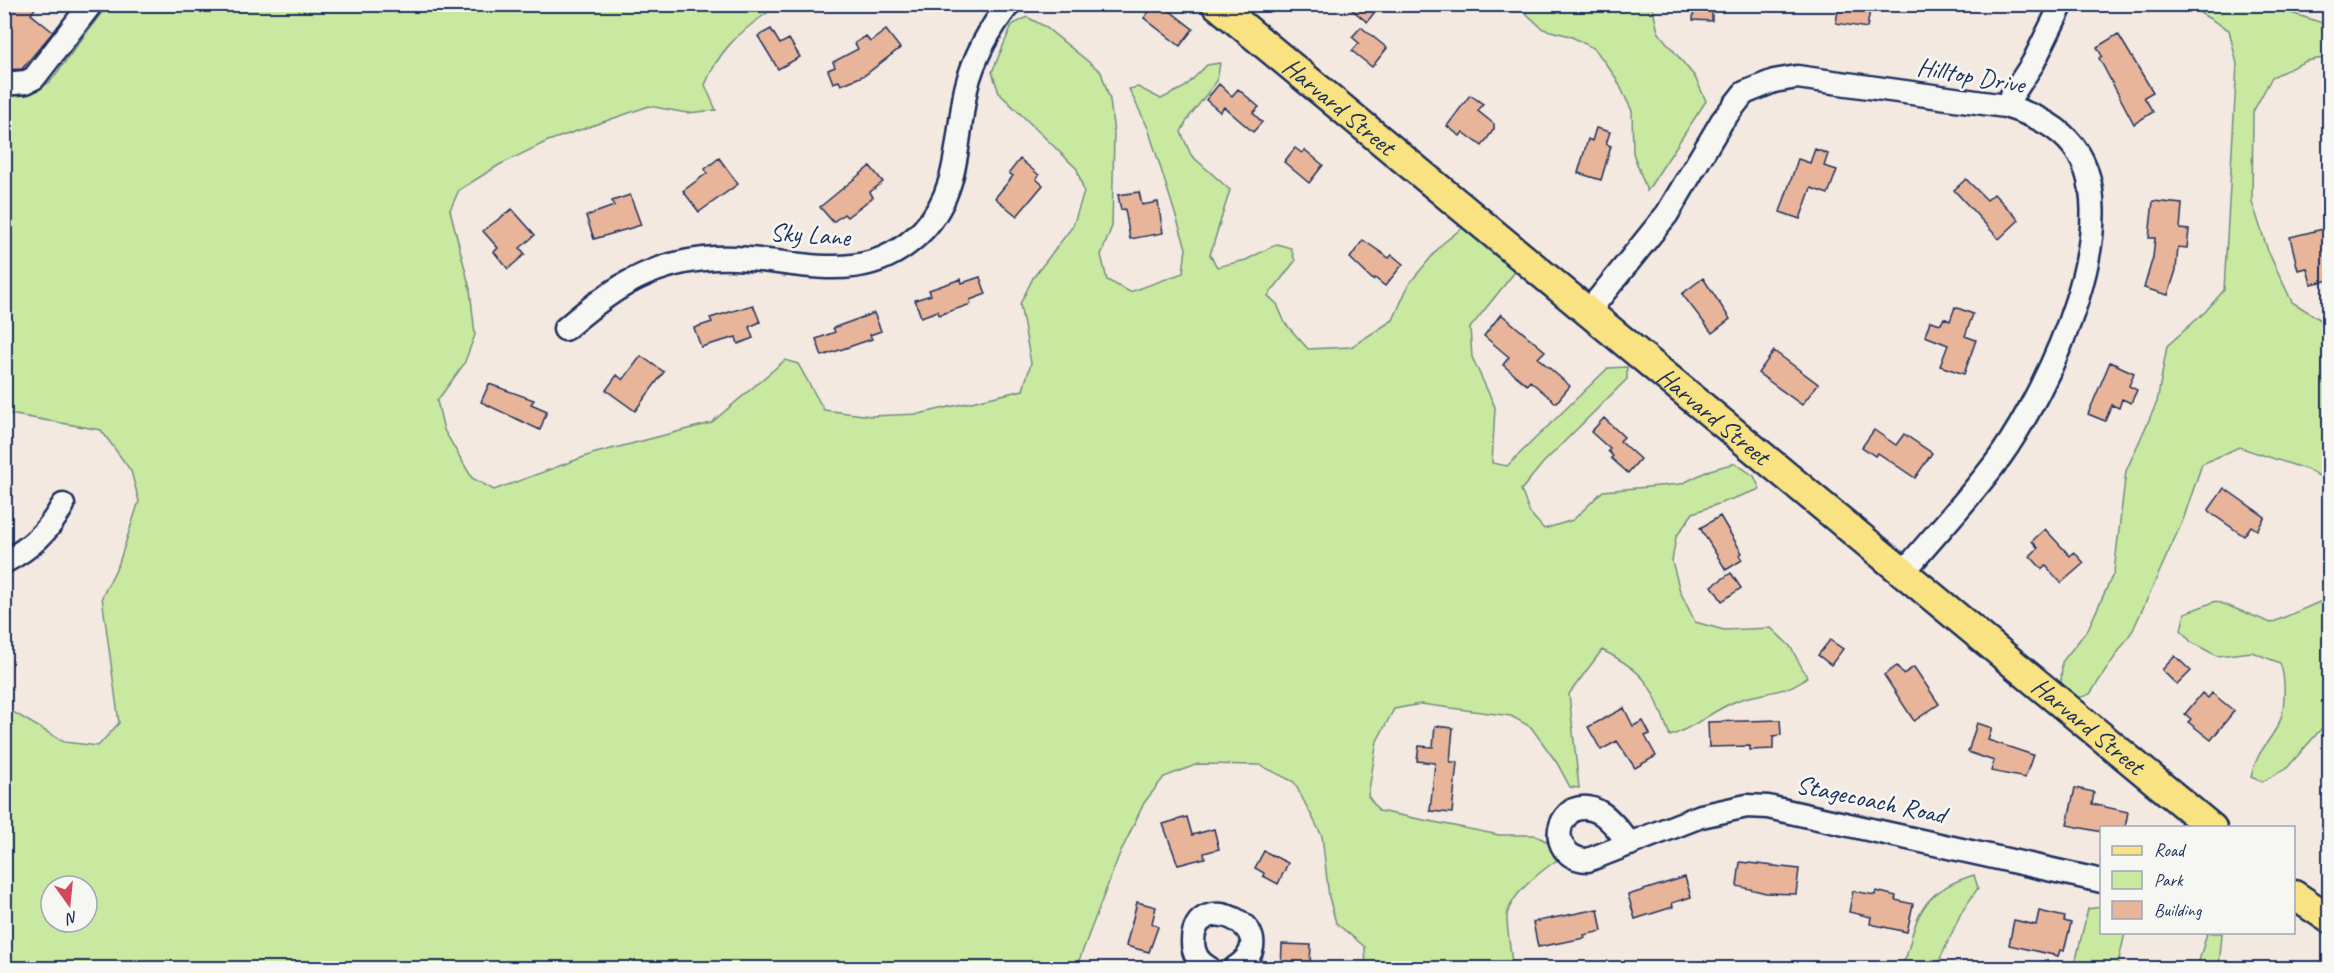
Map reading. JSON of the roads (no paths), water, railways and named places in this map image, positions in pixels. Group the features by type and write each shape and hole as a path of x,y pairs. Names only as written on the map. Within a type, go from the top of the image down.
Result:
{"main road":[{"name":"Harvard Street","path":"1216,4 2210,826"},
{"path":"2295,897 2330,920"}],"street":[{"path":"4,84 26,82 33,78 91,4"},
{"name":"Sky Lane","path":"565,329 604,295 650,271 676,264 730,257 826,268 847,268 889,257 908,245 924,229 945,200 951,183 966,89 972,68 993,28 1009,4"},
{"path":"2005,106 2033,63 2062,4"},
{"name":"Hilltop Drive","path":"1588,312 1667,214 1722,121 1744,93 1774,81 1797,77 2005,106 2031,114 2049,124 2068,140 2080,157 2087,174 2092,211 2091,237 2071,322 2054,360 2000,457 1903,573"},
{"path":"4,562 29,548 45,533 63,505"},
{"name":"Stagecoach Road","path":"1630,844 1701,816 1746,806 1768,807 2100,881"},
{"path":"1209,969 1196,955 1193,938 1202,922 1218,914 1239,919 1250,937 1249,952 1235,969"}]}
